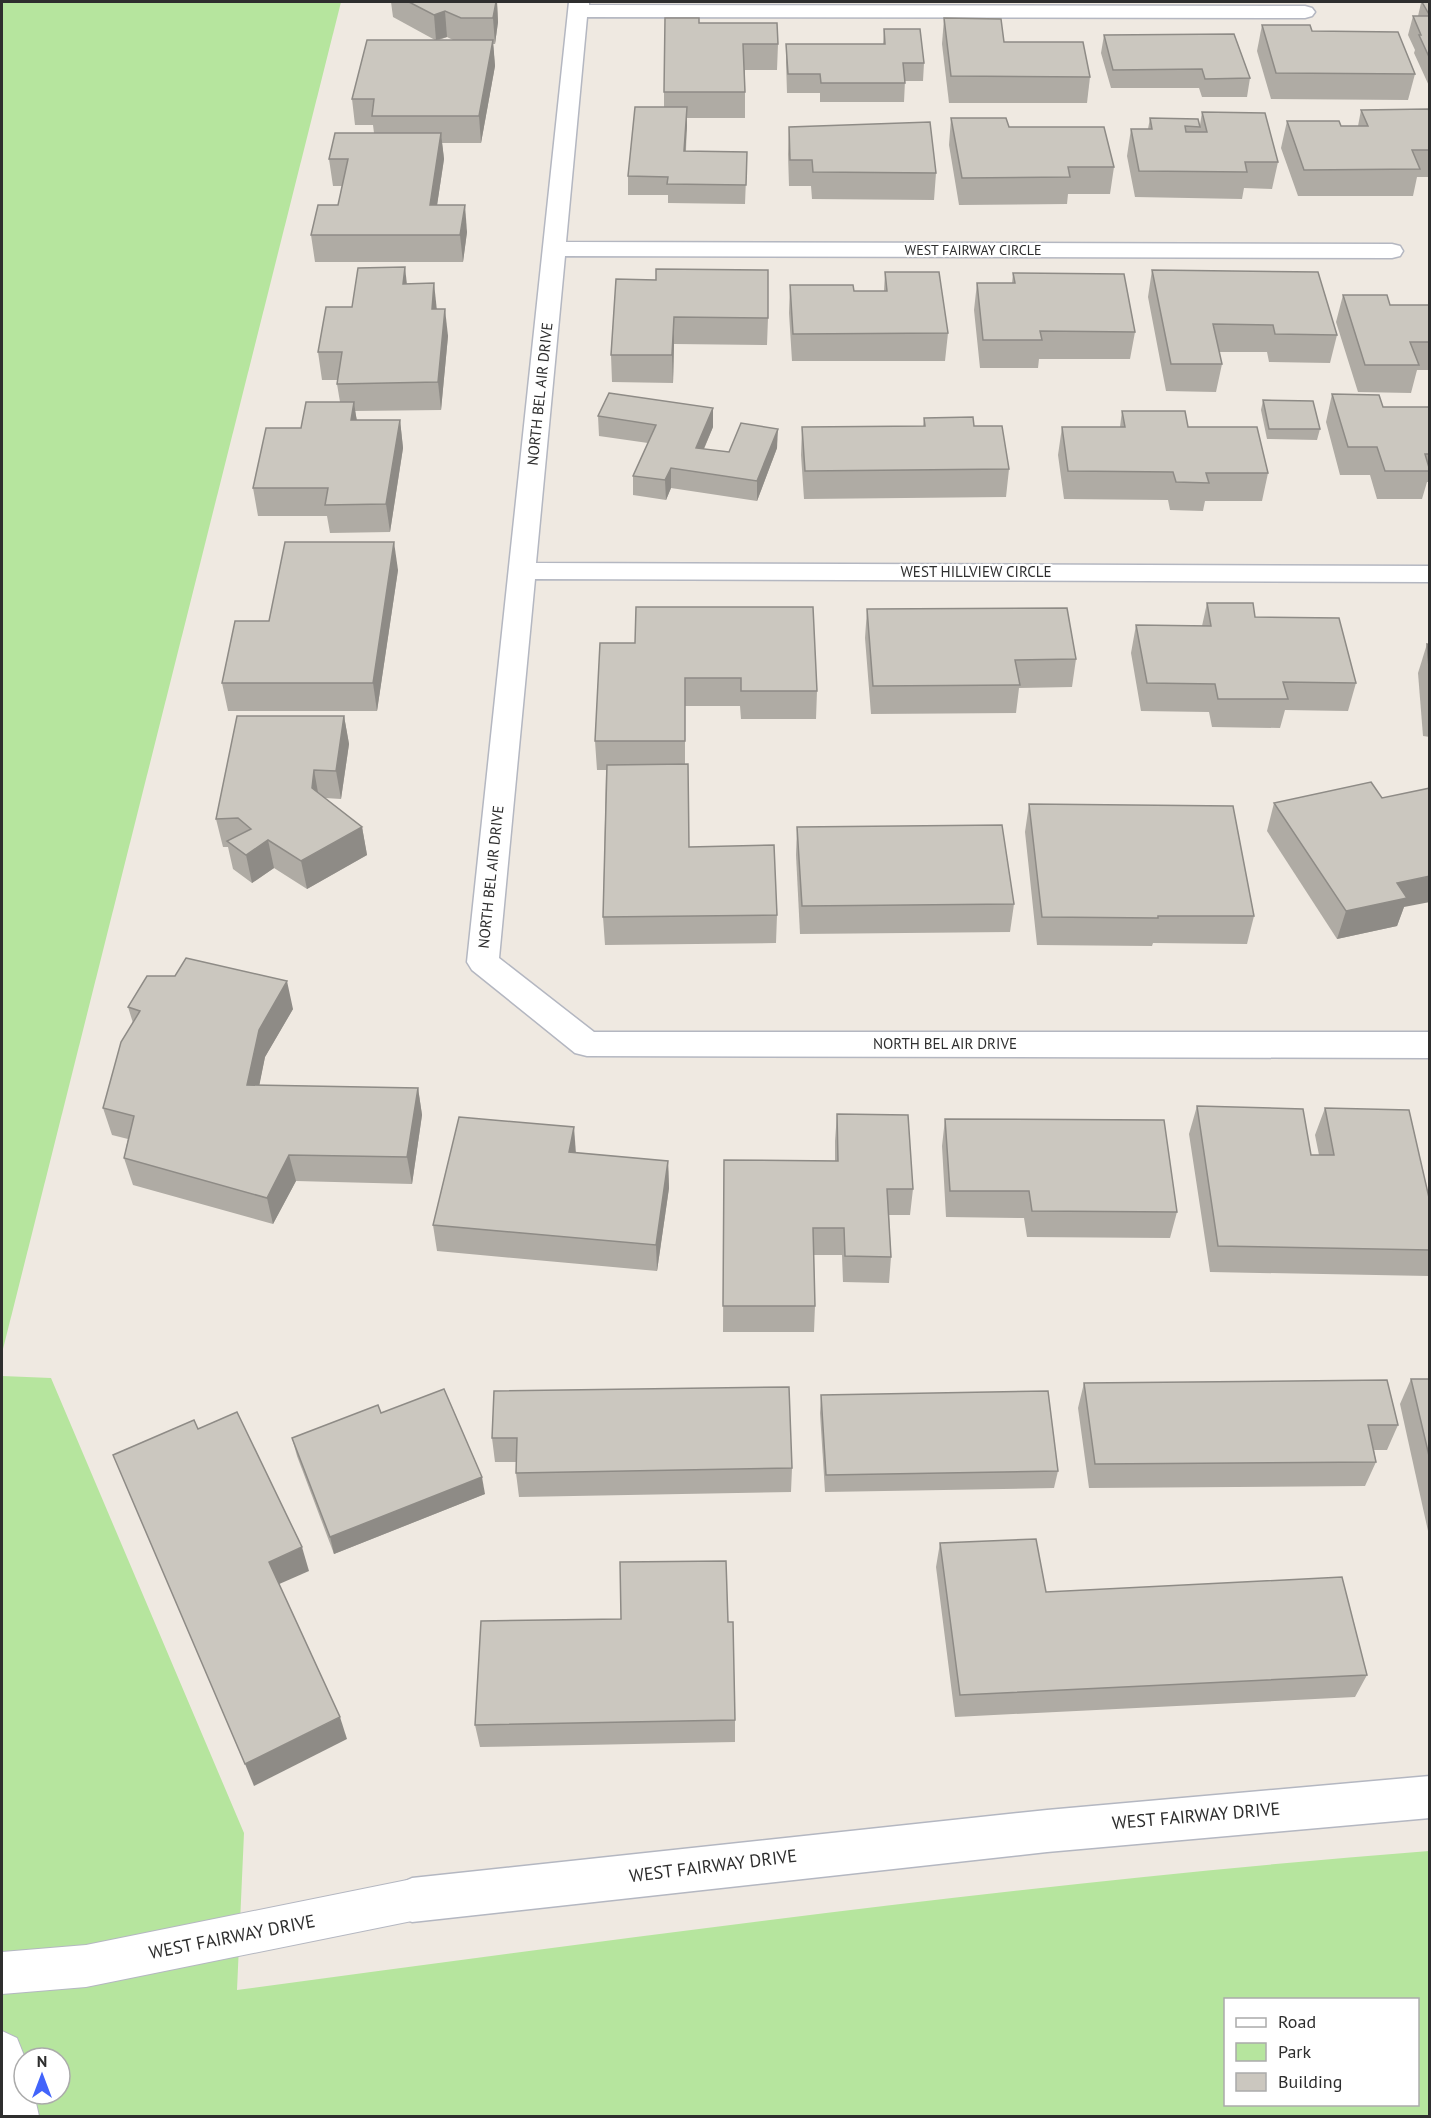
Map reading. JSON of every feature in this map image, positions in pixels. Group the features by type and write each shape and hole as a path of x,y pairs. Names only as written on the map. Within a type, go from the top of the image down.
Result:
{"street":[{"path":"579,6 1305,12"},
{"name":"NORTH BEL AIR DRIVE","path":"579,6 483,962 587,1044 1430,1045"},
{"name":"WEST FAIRWAY CIRCLE","path":"554,249 1392,251"},
{"name":"WEST HILLVIEW CIRCLE","path":"522,571 1430,574"},
{"name":"WEST FAIRWAY DRIVE","path":"412,1900 1186,1815 1430,1797"}],"lane":[{"name":"WEST FAIRWAY DRIVE","path":"2,1973 86,1966 412,1900"},
{"path":"2,2054 17,2116"}],"green space":[{"path":"2,2 341,2 2,1353"},
{"path":"2,1376 51,1378 244,1833 237,1990 832,1912 1130,1878 1429,1851 1429,2116 2,2116"}],"building":[{"path":"409,2 496,2 493,18 461,18 445,11 434,15"},
{"path":"1422,2 1430,2 1430,16"},
{"path":"1413,16 1430,16 1430,59 1419,35 1421,35"},
{"path":"665,18 699,18 699,23 777,23 778,44 743,44 745,92 664,92"},
{"path":"944,18 1001,19 1004,42 1083,42 1090,77 951,76"},
{"path":"1262,25 1310,25 1312,31 1398,32 1415,74 1276,73"},
{"path":"884,29 920,29 924,63 903,63 905,83 821,83 820,74 788,74 786,44 885,44"},
{"path":"1234,34 1250,78 1205,79 1202,69 1113,70 1104,35"},
{"path":"367,40 493,40 479,116 372,116 374,99 352,99"},
{"path":"635,107 687,107 684,151 747,152 746,185 667,184 668,177 628,176"},
{"path":"1428,109 1430,112 1430,150 1412,150 1420,169 1304,170 1287,121 1339,121 1341,126 1368,126 1361,110"},
{"path":"1202,112 1265,113 1278,162 1245,162 1247,172 1139,171 1131,129 1152,129 1150,118 1198,119 1200,127 1185,126 1186,132 1207,132"},
{"path":"951,118 1006,118 1009,127 1104,127 1114,167 1068,167 1070,177 962,178"},
{"path":"930,122 936,173 813,172 812,160 790,160 789,127"},
{"path":"335,133 441,133 430,205 465,205 460,235 311,235 318,205 338,205 348,159 329,159"},
{"path":"405,267 403,284 434,283 432,309 445,309 438,382 337,384 342,352 318,352 326,307 352,307 358,268"},
{"path":"656,269 768,270 768,318 674,317 672,355 611,355 616,279 656,280"},
{"path":"1152,270 1318,272 1337,335 1275,334 1273,325 1213,324 1222,364 1171,364"},
{"path":"885,272 939,272 948,333 793,334 790,285 853,285 854,291 887,291"},
{"path":"1013,273 1124,274 1135,332 1040,331 1042,340 983,340 977,283 1015,283"},
{"path":"1343,295 1387,295 1390,305 1430,305 1430,342 1410,342 1419,365 1365,365"},
{"path":"609,393 713,408 696,448 729,452 741,423 778,429 757,481 671,468 665,480 633,476 656,425 598,416"},
{"path":"1332,394 1379,395 1383,407 1430,407 1430,454 1425,454 1430,471 1385,471 1377,447 1348,447"},
{"path":"1263,400 1313,401 1320,429 1269,429"},
{"path":"306,402 354,402 351,420 400,420 386,504 325,505 328,488 253,488 266,428 301,428"},
{"path":"1122,411 1185,411 1188,427 1257,427 1268,473 1206,473 1209,483 1176,482 1173,472 1068,471 1062,427 1125,427"},
{"path":"973,417 974,426 1002,426 1009,469 805,471 802,427 925,426 924,418"},
{"path":"285,542 394,542 373,683 222,683 235,621 269,621"},
{"path":"1207,603 1253,603 1255,617 1339,618 1356,683 1283,682 1288,699 1218,699 1215,684 1147,683 1136,625 1211,626"},
{"path":"636,607 813,607 817,691 741,691 741,678 685,678 685,741 595,741 600,643 635,643"},
{"path":"1067,608 1076,659 1015,660 1020,685 873,686 867,609"},
{"path":"1427,644 1430,645 1430,679"},
{"path":"237,716 344,716 336,771 314,770 312,788 362,827 301,861 268,840 246,855 227,841 251,829 238,818 216,819"},
{"path":"688,764 689,847 774,845 777,915 603,917 607,765"},
{"path":"1371,782 1382,798 1430,788 1430,876 1397,883 1407,898 1346,911 1274,803"},
{"path":"1029,804 1233,806 1254,916 1042,917"},
{"path":"1002,825 1014,904 802,906 797,827"},
{"path":"186,958 287,981 259,1030 247,1085 418,1088 407,1157 289,1155 267,1198 124,1158 134,1116 103,1108 121,1042 140,1011 128,1007 147,976 175,976"},
{"path":"1197,1106 1303,1109 1311,1155 1334,1155 1325,1108 1409,1110 1430,1202 1430,1250 1218,1246"},
{"path":"837,1114 908,1115 913,1189 887,1189 891,1257 845,1256 844,1228 813,1228 815,1306 723,1306 724,1160 838,1161"},
{"path":"459,1117 574,1127 569,1152 668,1161 656,1245 433,1225"},
{"path":"945,1119 1164,1120 1177,1212 1032,1211 1029,1191 950,1191"},
{"path":"1411,1379 1430,1379 1430,1460"},
{"path":"1387,1380 1398,1425 1368,1425 1376,1462 1095,1464 1084,1383"},
{"path":"789,1387 792,1468 516,1473 517,1438 492,1438 494,1391"},
{"path":"444,1389 482,1477 330,1537 292,1438 378,1405 381,1413"},
{"path":"1048,1391 1058,1471 826,1475 821,1395"},
{"path":"237,1412 302,1547 269,1562 340,1717 245,1764 113,1455 194,1420 198,1429"},
{"path":"1036,1539 1046,1592 1342,1577 1367,1675 960,1695 940,1543"},
{"path":"726,1561 728,1622 733,1622 735,1720 475,1725 481,1621 621,1619 620,1562"}]}
